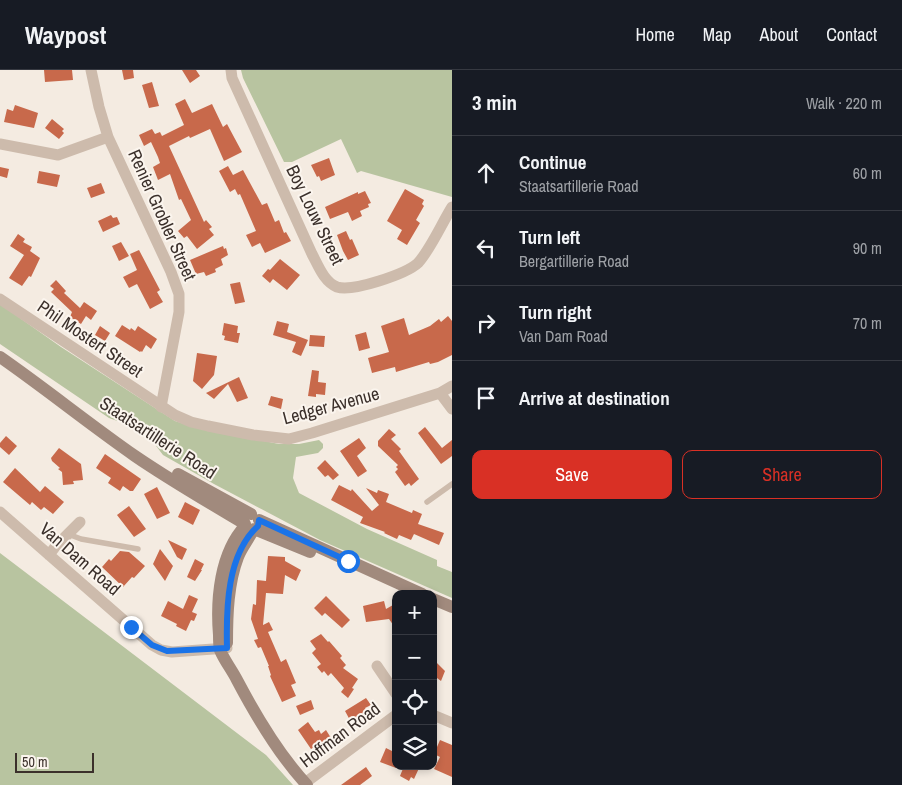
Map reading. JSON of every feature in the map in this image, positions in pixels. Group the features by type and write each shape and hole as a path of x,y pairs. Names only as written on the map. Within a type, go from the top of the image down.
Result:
{"street":[{"name":"Renier Grobler Street","path":"91,70 108,137 171,272 179,294 180,312 161,407"},
{"name":"Boy Louw Street","path":"231,70 232,78 312,254 323,275 337,287 358,288 408,270 423,257 452,207"},
{"path":"0,144 58,155 108,137"},
{"name":"Phil Mostert Street","path":"0,300 161,407"},
{"name":"Staatsartillerie Road","path":"0,357 48,390 135,456 190,492 251,524 398,590"},
{"name":"Ledger Avenue","path":"161,407 175,415 199,424 254,436 289,439 440,393 452,386"},
{"path":"440,393 452,409"},
{"name":"Van Dam Road","path":"0,512 152,645 161,650 172,652 224,648"},
{"path":"49,555 80,522"},
{"path":"251,524 232,545 222,579 218,612 224,648 234,674 262,724 306,784"},
{"name":"Staatsartillerie Road","path":"251,524 412,590"},
{"path":"437,601 452,607"},
{"path":"437,607 452,613"},
{"path":"377,666 392,688"},
{"path":"437,717 452,723"},
{"name":"Hoffman Road","path":"306,784 392,718"}],"lane":[{"path":"427,502 452,484"},
{"path":"68,534 81,539 138,549"}],"green space":[{"path":"241,70 452,70 452,197 361,171 357,173 341,139 292,162 284,162 243,78"},
{"path":"0,304 61,347 175,421 194,427 279,444 299,444 319,440 323,444 323,448 318,453 296,457 293,478 299,493 367,529 437,560 437,566 452,572 452,598 320,540 214,484 163,455 150,438 134,427 109,418 0,344"},
{"path":"0,553 266,755 293,785 0,785"}],"building":[{"path":"44,70 72,70 73,80 45,82"},
{"path":"122,70 133,70 134,78 124,80"},
{"path":"182,70 196,70 200,76 190,83"},
{"path":"152,82 159,106 149,108 142,85"},
{"path":"185,99 192,113 212,104 223,127 227,124 242,152 224,161 210,129 190,138 189,136 169,146 204,222 206,220 212,227 209,229 214,235 197,249 187,236 184,238 178,231 191,220 181,199 179,200 170,174 158,180 153,167 160,163 158,157 151,142 144,146 139,135 152,129 155,134 160,132 162,136 184,125 175,104"},
{"path":"15,105 38,113 34,128 4,122 7,109 13,111"},
{"path":"52,119 64,129 62,131 64,133 59,139 45,128"},
{"path":"329,158 335,175 321,181 311,165"},
{"path":"228,166 233,175 243,170 262,205 267,203 275,222 279,220 284,233 286,232 291,241 265,253 260,243 252,247 246,235 256,231 240,194 238,195 235,189 230,192 219,171"},
{"path":"0,167 9,169 7,178 0,176"},
{"path":"39,171 60,175 57,187 37,183"},
{"path":"101,183 105,193 91,198 87,188"},
{"path":"405,189 424,200 422,204 424,206 416,220 420,223 407,245 397,239 402,230 387,221"},
{"path":"365,191 371,203 368,204 369,207 360,211 362,216 352,221 348,212 330,219 325,207 358,192 358,194"},
{"path":"111,215 113,218 117,217 120,224 103,232 98,221"},
{"path":"346,231 359,255 348,260 337,235"},
{"path":"18,234 25,239 23,242 32,247 30,251 40,258 31,277 29,276 22,286 9,278 24,255 10,246"},
{"path":"121,242 129,256 119,261 112,246"},
{"path":"223,246 224,249 226,248 228,255 221,259 223,265 215,269 216,272 206,276 204,272 196,274 190,260"},
{"path":"139,250 160,290 157,292 163,302 150,309 137,284 129,288 123,277 137,270 130,254"},
{"path":"280,259 300,275 287,290 273,279 270,283 262,276"},
{"path":"56,280 66,291 64,293 80,308 84,302 97,311 91,320 86,316 81,324 70,317 72,312 51,292 54,289 50,286"},
{"path":"240,282 245,302 235,304 230,284"},
{"path":"448,316 452,321 452,355 438,362 430,364 429,362 396,372 395,367 372,373 368,358 389,352 381,326 404,318 409,335 430,326 439,319 441,322"},
{"path":"277,321 289,324 287,332 308,340 301,356 292,352 296,342 273,335"},
{"path":"224,323 238,326 237,333 240,333 238,343 224,340 225,336 222,335"},
{"path":"122,325 135,331 138,326 157,339 151,349 146,345 142,352 140,352 115,336"},
{"path":"100,326 110,333 105,341 95,335"},
{"path":"366,332 370,348 359,351 355,335"},
{"path":"310,335 325,336 324,347 309,346"},
{"path":"197,353 217,356 214,375 202,389 193,381"},
{"path":"312,370 319,371 318,382 326,383 325,395 316,394 316,397 308,396"},
{"path":"239,377 248,398 237,402 228,384 214,399 206,393"},
{"path":"271,396 283,399 281,409 268,405"},
{"path":"425,427 442,448 452,440 452,456 441,464 418,433"},
{"path":"389,429 396,435 391,439 401,449 399,451 419,479 411,486 409,483 405,486 395,472 398,469 396,467 398,465 378,446 378,441"},
{"path":"6,436 17,446 9,455 0,447 0,443"},
{"path":"359,438 366,448 357,456 367,471 358,477 340,451"},
{"path":"59,448 81,464 83,480 73,481 74,484 63,485 62,472 51,458"},
{"path":"105,454 141,479 133,491 123,486 120,491 108,483 111,478 96,468"},
{"path":"325,460 339,475 333,480 328,475 325,477 317,468"},
{"path":"15,468 40,492 45,486 64,502 53,514 44,507 41,510 32,502 30,505 3,482"},
{"path":"339,485 351,491 352,489 372,511 379,505 366,488 377,493 378,490 389,494 386,502 412,513 413,510 422,514 418,524 444,533 439,545 414,534 411,540 399,535 397,539 385,532 360,523 363,517 331,500"},
{"path":"157,487 170,513 157,519 144,494"},
{"path":"185,502 200,510 193,525 178,517"},
{"path":"129,506 146,529 134,537 117,515"},
{"path":"168,540 187,549 182,560 177,557"},
{"path":"160,549 173,566 165,581 153,564"},
{"path":"120,551 129,552 145,566 123,587 102,567"},
{"path":"268,556 285,557 285,561 301,570 296,581 285,575 283,594 266,593 263,625 269,622 273,630 268,632 281,662 286,659 296,683 291,685 296,696 282,702 270,676 269,666 261,647 258,648 254,640 258,639 251,619 253,604 256,605 257,580 266,581"},
{"path":"195,559 204,564 195,581 187,577"},
{"path":"189,595 198,599 192,612 197,614 194,621 191,620 186,631 161,616 168,601 183,609"},
{"path":"326,596 350,620 342,628 325,613 322,616 314,608"},
{"path":"384,601 386,609 392,606 392,623 389,619 366,622 363,606"},
{"path":"321,634 342,656 340,658 346,665 343,668 358,679 348,698 341,692 344,688 331,673 328,676 317,667 321,664 312,653 316,649 310,641"},
{"path":"437,663 445,671 441,681 437,678"},
{"path":"366,698 371,705 365,708 368,712 351,722 345,711"},
{"path":"311,700 314,709 300,715 296,706"},
{"path":"308,722 315,732 319,730 321,734 326,730 331,738 311,749 298,730"},
{"path":"440,740 452,745 452,777 436,770 440,757 437,756 437,747"},
{"path":"386,748 392,751 392,766 380,762"},
{"path":"366,767 372,776 360,785 341,785"},
{"path":"402,770 418,770 414,779 411,777 409,781 400,776"}],"route":[{"path":"131,627 152,645 161,650 172,652 227,648 230,596 235,566 242,548 253,530 258,526 259,520 348,561"}]}
